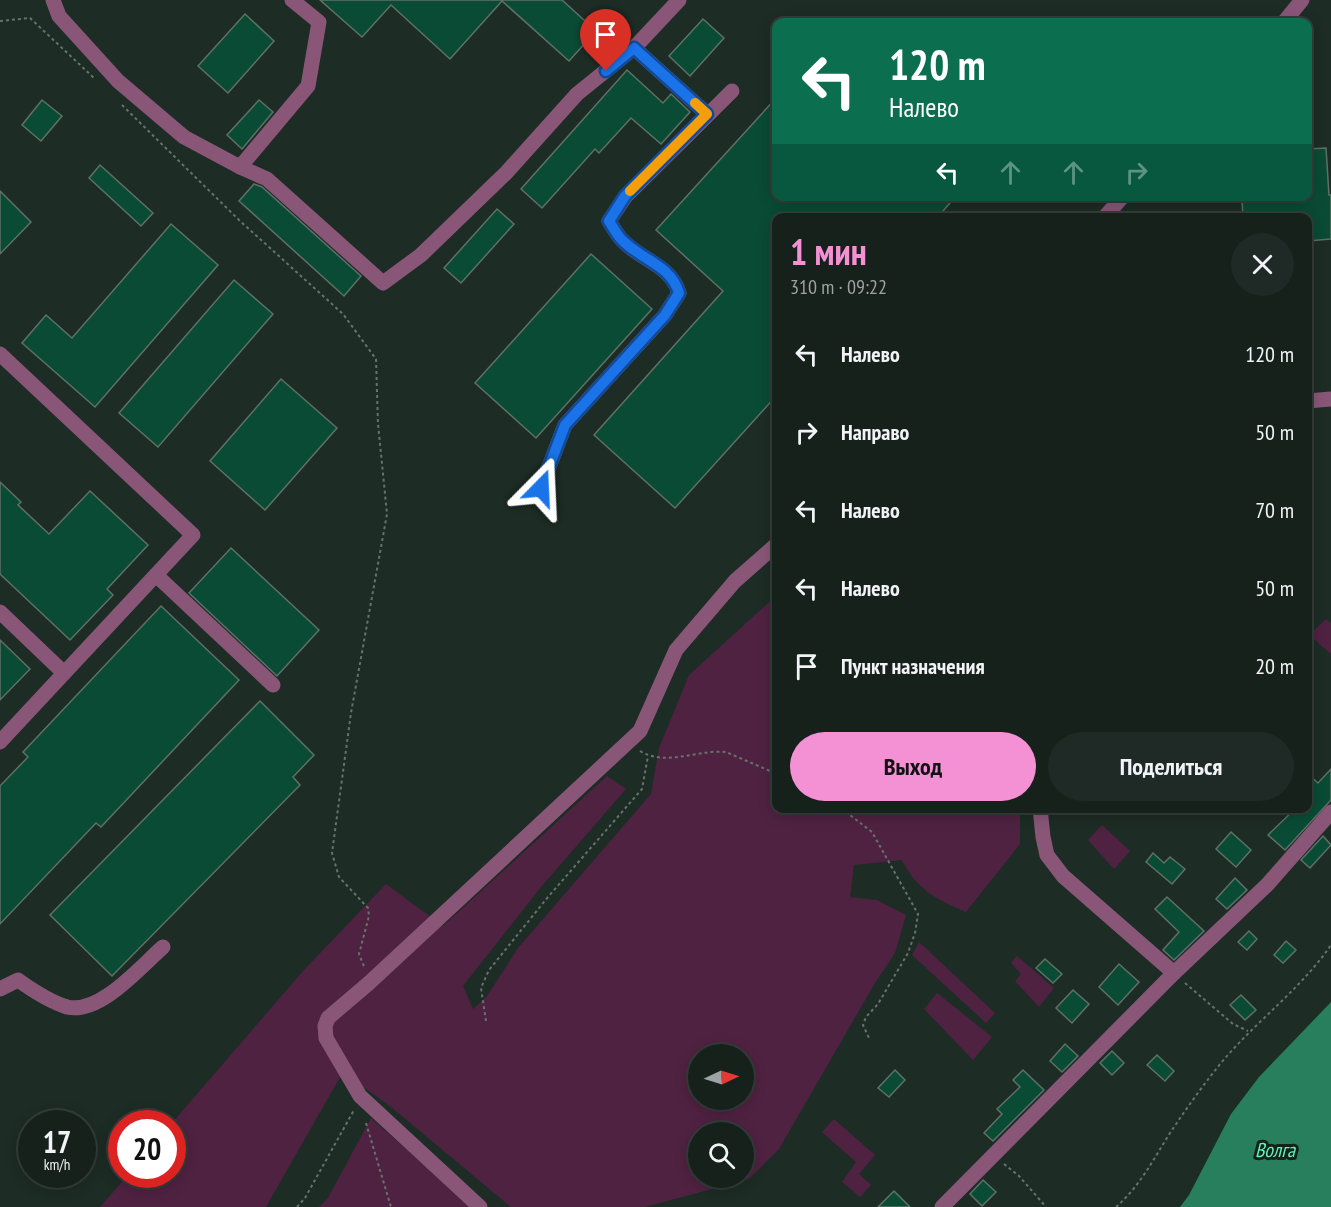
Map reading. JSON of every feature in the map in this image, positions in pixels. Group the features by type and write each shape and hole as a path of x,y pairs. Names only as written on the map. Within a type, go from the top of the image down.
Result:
{"street":[{"path":"53,0 59,16 118,81 184,137 267,179 383,283 421,255 506,173 577,94 634,48 679,0"},
{"path":"240,167 308,86 319,21 292,0"},
{"path":"1287,18 1302,0"},
{"path":"634,48 707,114"},
{"path":"541,488 565,425 665,315 679,293 675,281 651,260 622,241 609,221 625,196 732,91"},
{"path":"1108,213 1119,201"},
{"path":"0,354 193,535 0,742"},
{"path":"1312,400 1331,399"},
{"path":"480,1207 360,1096 326,1038 325,1026 328,1018 369,983 640,731 676,650 735,581 772,548"},
{"path":"156,575 273,685"},
{"path":"0,612 64,673"},
{"path":"942,1207 1174,973 1267,885 1331,812"},
{"path":"1041,813 1047,855 1063,876 1174,973"},
{"path":"0,989 18,980 67,1007 79,1008 104,999 163,946"}],"path":[{"path":"0,21 30,18 100,83"},
{"path":"116,99 239,220 343,314 376,359 378,424 387,514 351,713 332,853 339,877 368,908 369,916 359,954 369,983"},
{"path":"627,743 648,756 688,757 708,752 726,752 772,772"},
{"path":"486,1021 481,988 489,970 548,897 642,789 648,756"},
{"path":"847,813 872,832 918,914 915,933 908,952 878,1004 866,1017 863,1025 869,1038"},
{"path":"1116,1207 1134,1192 1179,1119 1248,1031 1294,990 1315,968 1331,945"},
{"path":"1174,973 1233,1024 1248,1031"},
{"path":"297,1207 305,1198 353,1113 360,1096"},
{"path":"365,1120 391,1207"},
{"path":"993,1155 1019,1176 1046,1207"}],"shaded area":[{"path":"772,600 772,813 1020,813 1020,844 966,912 928,892 914,879 902,860 854,865 850,897 877,900 906,915 895,953 875,983 779,1149 754,1174 754,1122 688,1122 688,1188 716,1188 645,1207 511,1207 391,1107 343,1072 266,1207 100,1207 117,1188 186,1188 186,1110 183,1110 303,971 386,884 443,926 607,776 626,789 541,887 463,986 473,1009 487,996 518,948 651,794 659,748 689,675"},
{"path":"1326,619 1331,623 1331,654 1312,638 1312,632"},
{"path":"1102,825 1130,851 1114,869 1088,840"},
{"path":"919,942 995,1013 986,1023 912,955"},
{"path":"1017,956 1054,988 1039,1007 1015,981 1021,974 1011,963"},
{"path":"937,993 992,1037 973,1060 924,1009"},
{"path":"371,1118 471,1207 319,1207 328,1198"},
{"path":"834,1119 875,1155 859,1174 871,1185 860,1197 842,1182 856,1162 822,1132"}],"water":[{"name":"Волга","path":"1331,1002 1331,1207 1180,1207 1189,1195 1231,1114 1259,1077"}],"building":[{"path":"320,0 562,0 596,31 569,61 502,1 450,59 391,5 362,37"},
{"path":"245,14 274,41 228,93 198,66"},
{"path":"703,19 724,38 690,76 669,56"},
{"path":"627,70 663,103 671,94 690,112 661,144 631,118 599,153 595,149 542,208 521,189"},
{"path":"42,100 62,116 41,141 22,125"},
{"path":"259,100 273,112 242,149 227,135"},
{"path":"772,102 772,201 952,201 941,213 772,213 772,401 675,508 594,435 723,291 656,230"},
{"path":"1326,148 1329,195 1331,195 1331,239 1312,241 1312,213 1243,213 1242,201 1312,201 1312,149"},
{"path":"100,165 153,213 141,226 89,178"},
{"path":"254,184 262,187 361,276 344,296 239,201"},
{"path":"0,191 31,222 0,254"},
{"path":"497,209 514,224 461,283 444,268"},
{"path":"171,224 218,265 95,407 22,343 46,315 72,338"},
{"path":"591,254 652,309 536,438 475,383"},
{"path":"234,280 273,314 158,447 119,413"},
{"path":"281,379 337,428 265,510 210,461"},
{"path":"0,482 21,502 18,505 49,534 90,491 148,545 107,589 113,595 70,640 0,574"},
{"path":"231,548 319,630 277,676 189,593"},
{"path":"161,606 239,680 101,827 96,823 0,924 0,786 28,757 23,752"},
{"path":"0,640 30,669 0,700"},
{"path":"260,701 314,755 293,777 300,785 112,976 50,915"},
{"path":"1331,769 1331,800 1285,850 1268,835 1291,813 1312,813 1312,778 1318,783"},
{"path":"1231,832 1251,850 1236,867 1216,849"},
{"path":"1323,836 1331,845 1310,868 1301,860"},
{"path":"1153,853 1164,863 1170,857 1185,869 1172,884 1146,862"},
{"path":"1235,878 1247,890 1227,909 1216,899"},
{"path":"1167,897 1204,931 1174,960 1163,950 1179,932 1155,909"},
{"path":"1249,931 1257,939 1247,950 1238,942"},
{"path":"1286,941 1296,950 1283,963 1274,955"},
{"path":"1045,959 1062,974 1053,983 1036,968"},
{"path":"1119,964 1139,982 1118,1005 1099,987"},
{"path":"1073,990 1089,1004 1072,1023 1056,1008"},
{"path":"1241,995 1256,1010 1245,1020 1230,1005"},
{"path":"1065,1044 1078,1056 1062,1072 1050,1061"},
{"path":"1112,1051 1124,1063 1112,1075 1100,1063"},
{"path":"1157,1055 1174,1071 1165,1081 1147,1065"},
{"path":"895,1070 905,1080 889,1097 878,1088"},
{"path":"1023,1070 1044,1090 993,1141 984,1133 1002,1114 997,1109 1020,1087 1013,1080"},
{"path":"983,1180 996,1192 982,1206 970,1194"},
{"path":"894,1191 910,1207 878,1207"}],"slow traffic":[{"path":"630,191 707,114 695,103"}],"route":[{"path":"541,488 565,425 665,315 679,293 675,281 651,260 622,241 609,221 625,196 707,114 634,48 606,71"}]}
